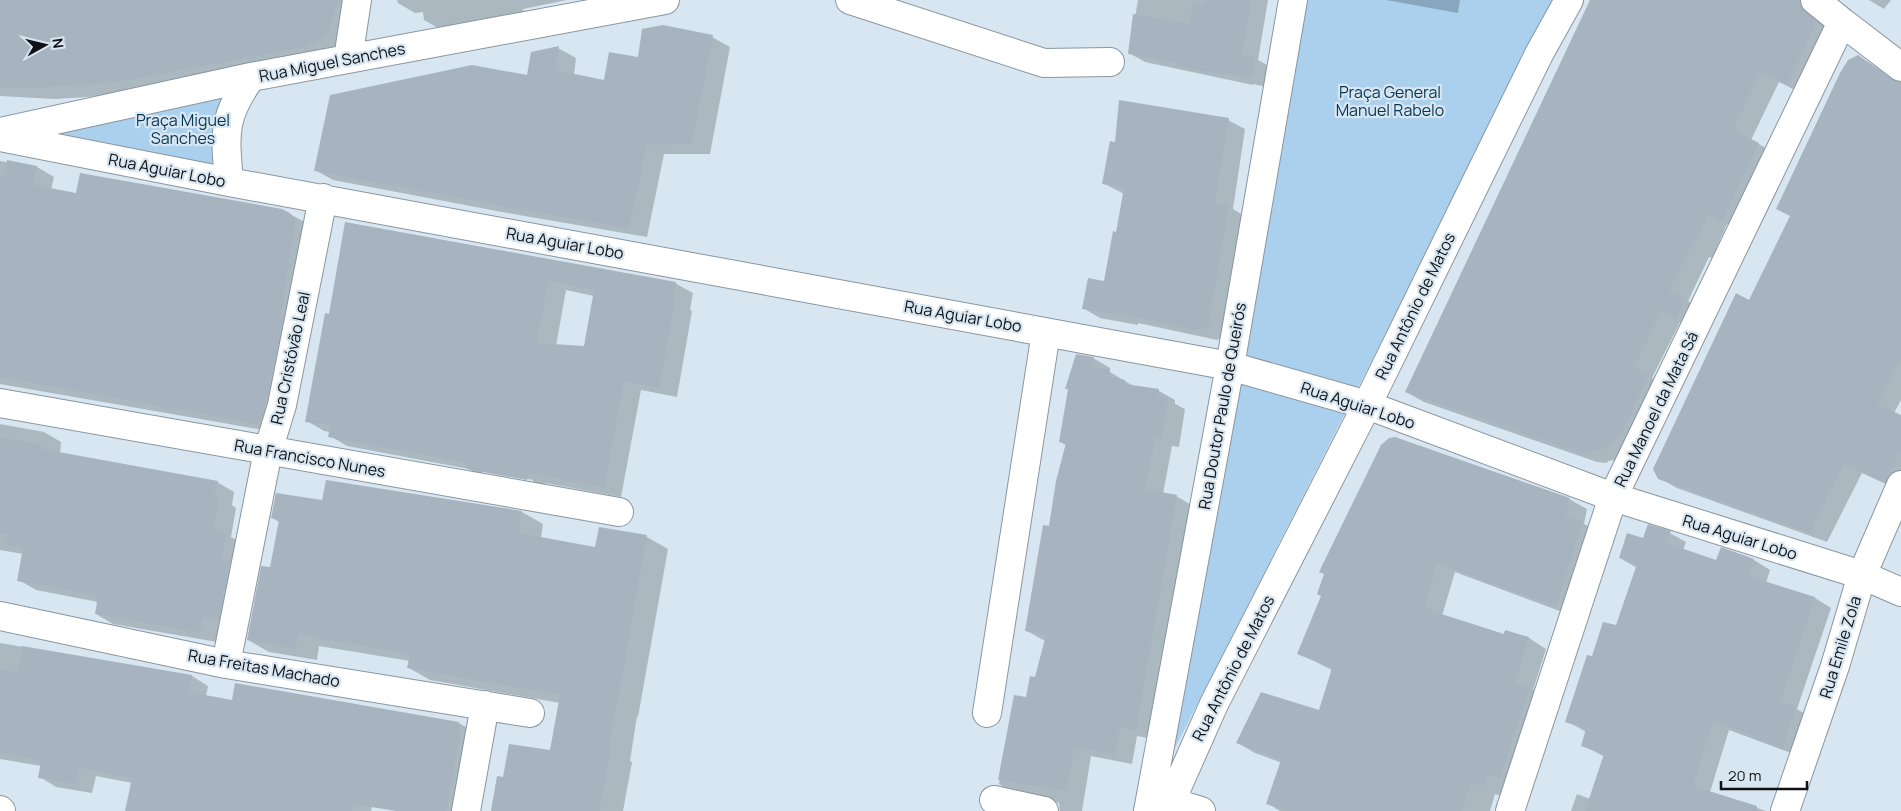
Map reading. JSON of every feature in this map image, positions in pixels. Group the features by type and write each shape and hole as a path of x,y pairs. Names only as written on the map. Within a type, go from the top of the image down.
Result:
{"street":[{"path":"348,59 357,0"},
{"name":"Rua Miguel Sanches","path":"0,132 251,77 665,0"},
{"path":"850,0 1044,63 1110,62"},
{"name":"Rua Doutor Paulo de Queirós","path":"1157,803 1293,0"},
{"name":"Rua Antônio de Matos","path":"1157,803 1214,704 1367,405 1534,63 1569,0"},
{"path":"1816,0 1901,67"},
{"name":"Rua Manoel da Mata Sá","path":"1510,811 1613,497 1842,22"},
{"path":"229,182 226,144 228,120 237,98 251,77"},
{"name":"Rua Aguiar Lobo","path":"0,137 229,182 1230,366 1367,405 1613,497 1862,575 1901,592"},
{"name":"Rua Cristóvão Leal","path":"226,664 268,451 282,406 322,198"},
{"path":"987,713 1046,332"},
{"name":"Rua Francisco Nunes","path":"0,403 619,512"},
{"name":"Rua Emile Zola","path":"1785,811 1835,666 1862,575 1901,486"},
{"name":"Rua Freitas Machado","path":"0,616 226,664 530,713"},
{"path":"466,811 485,705"},
{"path":"994,800 1044,811"},
{"path":"1157,803 1201,811"}],"green space":[{"name":"Praça General Manuel Rabelo","path":"1305,0 1555,0 1171,756"},
{"name":"Praça Miguel Sanches","path":"224,91 211,124 222,166 40,131"}],"building":[{"path":"0,0 338,0 329,33 307,47 111,83 35,88 0,88"},
{"path":"1206,0 1251,0 1242,55 1255,57 1252,78 1191,69 1176,65 1176,63 1128,54 1133,14 1189,24 1193,3 1205,5"},
{"path":"1590,0 1797,0 1805,12 1814,19 1816,24 1787,85 1760,73 1733,130 1759,143 1722,221 1709,214 1669,291 1685,298 1676,319 1661,312 1634,368 1649,375 1622,432 1610,445 1602,449 1590,451 1588,454 1405,392"},
{"path":"663,25 713,35 692,144 647,145 629,228 314,171 330,95 472,65 527,75 531,52 559,46 555,70 604,80 609,52 638,57 642,29"},
{"path":"1858,55 1892,79 1901,82 1901,357 1877,404 1901,415 1901,451 1885,483 1844,464 1810,533 1658,479 1653,469 1736,293 1749,300 1790,216 1776,209 1840,73 1848,60"},
{"path":"1119,100 1229,118 1215,203 1229,206 1208,326 1199,331 1121,314 1121,316 1082,309 1088,278 1104,281 1113,231 1116,232 1124,188 1102,184 1110,141 1115,142"},
{"path":"7,160 37,166 34,185 76,193 80,173 282,209 290,213 294,219 295,228 280,318 283,319 267,398 263,414 257,424 0,377 0,175 4,176"},
{"path":"345,222 676,282 673,300 675,300 659,388 624,381 604,488 528,473 527,480 467,469 468,463 328,437 330,425 305,422 325,313 329,314","holes":["548,281 594,290 584,346 537,343"]},
{"path":"1076,354 1094,357 1092,367 1109,370 1108,376 1125,380 1125,384 1159,389 1158,397 1168,398 1162,439 1155,437 1145,489 1177,495 1136,731 1120,727 1115,755 1074,747 1067,791 998,780 1014,695 1026,697 1030,676 1035,677 1046,635 1025,631 1043,525 1049,526 1056,481 1066,443 1059,442 1068,389 1065,389"},
{"path":"0,437 42,445 42,449 218,481 214,496 219,497 213,530 226,533 221,560 230,561 219,620 203,617 200,633 95,614 98,596 17,581 23,548 7,545 8,535 0,533"},
{"path":"1395,437 1570,498 1566,517 1583,522 1556,607 1437,563 1425,606 1430,608 1429,610 1504,634 1505,630 1529,637 1515,682 1530,687 1500,778 1487,774 1483,787 1471,783 1462,811 1288,811 1266,804 1281,760 1236,743 1261,692 1319,710 1332,668 1297,654 1321,596 1317,594 1324,574 1319,572 1381,445 1389,438"},
{"path":"326,480 522,511 519,533 595,547 599,527 647,535 599,811 491,811 497,776 503,777 509,744 550,750 560,695 407,668 410,654 298,634 296,649 247,640 261,566 270,567 279,520 271,518 276,493 322,500"},
{"path":"1648,524 1671,531 1666,543 1716,560 1721,547 1754,559 1748,576 1815,597 1780,702 1796,707 1783,748 1713,721 1693,786 1757,806 1756,811 1585,811 1604,754 1581,746 1586,729 1565,722 1587,655 1592,656 1603,622 1616,625 1637,564 1619,558 1627,533 1643,538"},
{"path":"22,646 192,675 189,692 232,700 235,683 459,722 460,737 446,811 396,811 353,804 352,811 125,811 132,778 79,768 76,784 38,778 41,761 0,753 0,669 18,673"}]}
